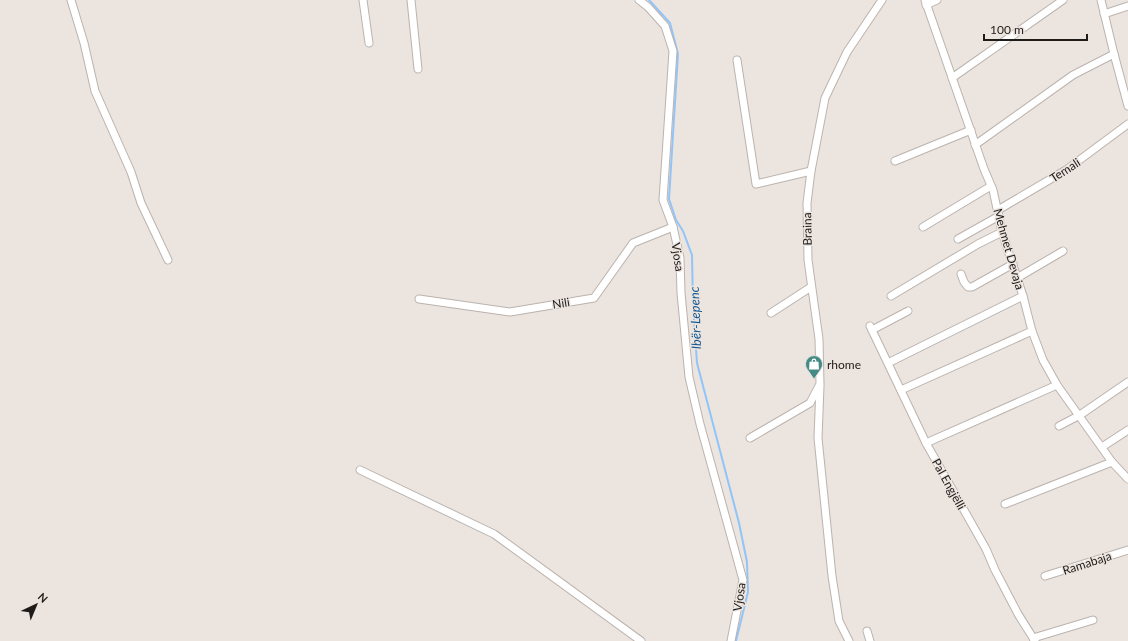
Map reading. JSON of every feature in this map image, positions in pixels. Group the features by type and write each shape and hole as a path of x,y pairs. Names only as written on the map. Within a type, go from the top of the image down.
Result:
{"street":[{"path":"71,0 84,43 95,91 131,172 141,203 168,260"},
{"path":"363,0 369,43"},
{"path":"411,0 418,69"},
{"name":"Vjosa","path":"639,0 648,7 665,26 673,51 663,200 673,227 680,258 681,293 689,377 700,424 743,580 731,641"},
{"name":"Braina","path":"750,438 810,403 820,384 819,339 808,260 807,203 811,171 825,98 847,52 882,0"},
{"path":"925,3 937,0"},
{"path":"952,78 1063,0"},
{"path":"1101,0 1114,54 1125,78 1128,106"},
{"name":"Mehmet Devaja","path":"925,3 991,186 1002,232 1023,296 1032,331 1043,360 1057,385 1112,462 1128,479"},
{"path":"1104,14 1128,6"},
{"path":"975,145 1073,75 1114,54"},
{"path":"737,60 756,184 811,171"},
{"name":"Temali","path":"958,239 998,212 1066,170 1128,124"},
{"path":"895,161 971,130"},
{"path":"923,227 991,186"},
{"name":"Nili","path":"419,299 510,312 594,298 632,243 673,227"},
{"path":"892,296 978,244 1002,232"},
{"path":"1017,278 1063,251"},
{"path":"961,274 968,287 972,287 1013,264"},
{"path":"771,313 811,288"},
{"path":"892,361 1023,296"},
{"name":"Pal Engjëlli","path":"908,311 871,328 926,443 986,549 995,570 1018,614 1034,640 1093,620"},
{"path":"901,390 1032,331"},
{"path":"1059,426 1080,416 1128,382"},
{"path":"820,384 818,438 832,576 839,621 848,641"},
{"path":"926,443 1057,385"},
{"path":"1102,447 1128,430"},
{"path":"1005,504 1112,462"},
{"path":"360,470 494,534 641,641"},
{"name":"Ramabaja","path":"1045,576 1128,550"},
{"path":"867,631 870,641"}],"waterway":[{"name":"Ibër-Lepenc","path":"649,0 670,23 678,54 669,199 676,220 683,231 692,255 693,305 697,363 739,523 747,562 748,592 736,641"}],"place":[{"name":"rhome","path":"814,379"}]}
